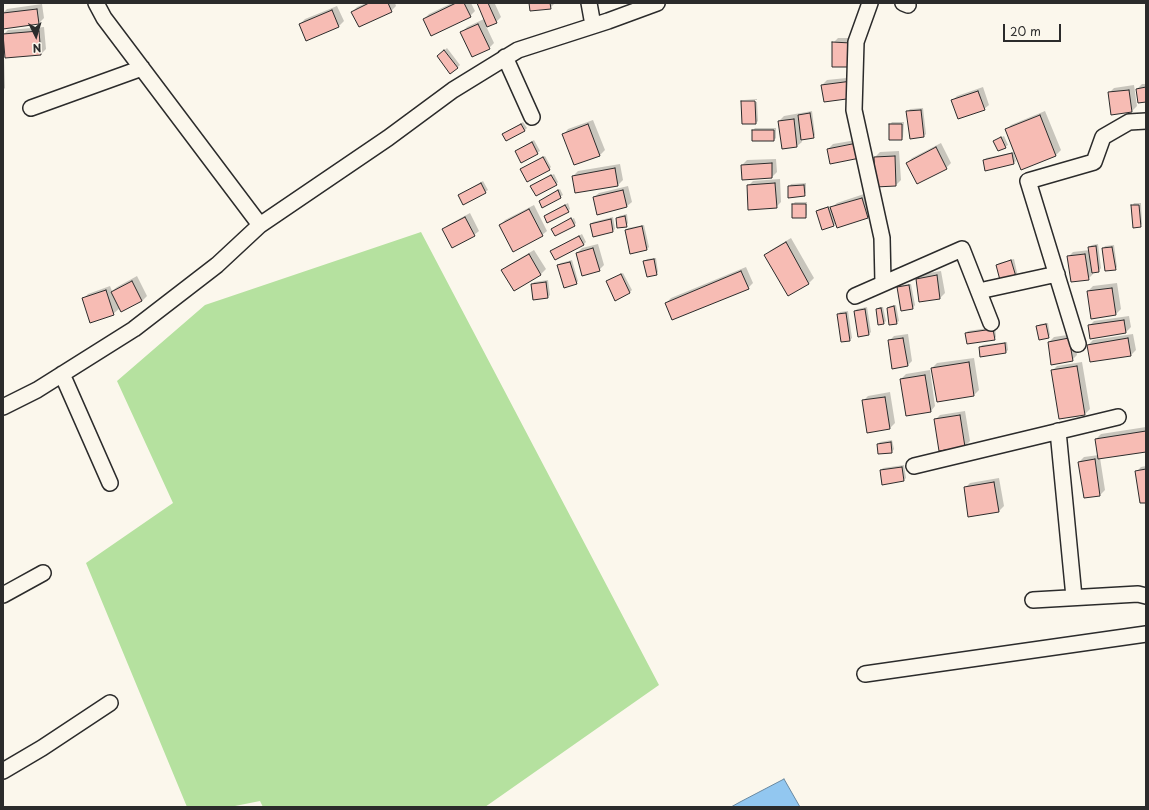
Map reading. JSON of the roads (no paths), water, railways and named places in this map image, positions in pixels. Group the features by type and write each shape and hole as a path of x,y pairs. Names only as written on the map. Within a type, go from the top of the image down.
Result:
{"street":[{"path":"96,3 104,18 260,225"},
{"path":"589,3 594,25"},
{"path":"3,407 38,390 134,329 217,265 260,225 388,138 453,90 518,50 657,3"},
{"path":"870,3 856,42 854,110 882,238 882,283"},
{"path":"506,58 532,117"},
{"path":"31,108 142,68"},
{"path":"1078,344 1028,181 1094,162 1103,137 1129,122 1146,121"},
{"path":"854,296 962,250 991,323"},
{"path":"979,291 1057,274"},
{"path":"62,374 110,483"},
{"path":"914,466 1118,416"},
{"path":"1058,431 1074,597"},
{"path":"3,595 43,573"},
{"path":"1033,600 1138,594 1146,596"},
{"path":"865,674 1146,634"},
{"path":"3,771 42,748 110,703"}],"water":[{"path":"784,779 800,807 731,807 740,802"}]}
